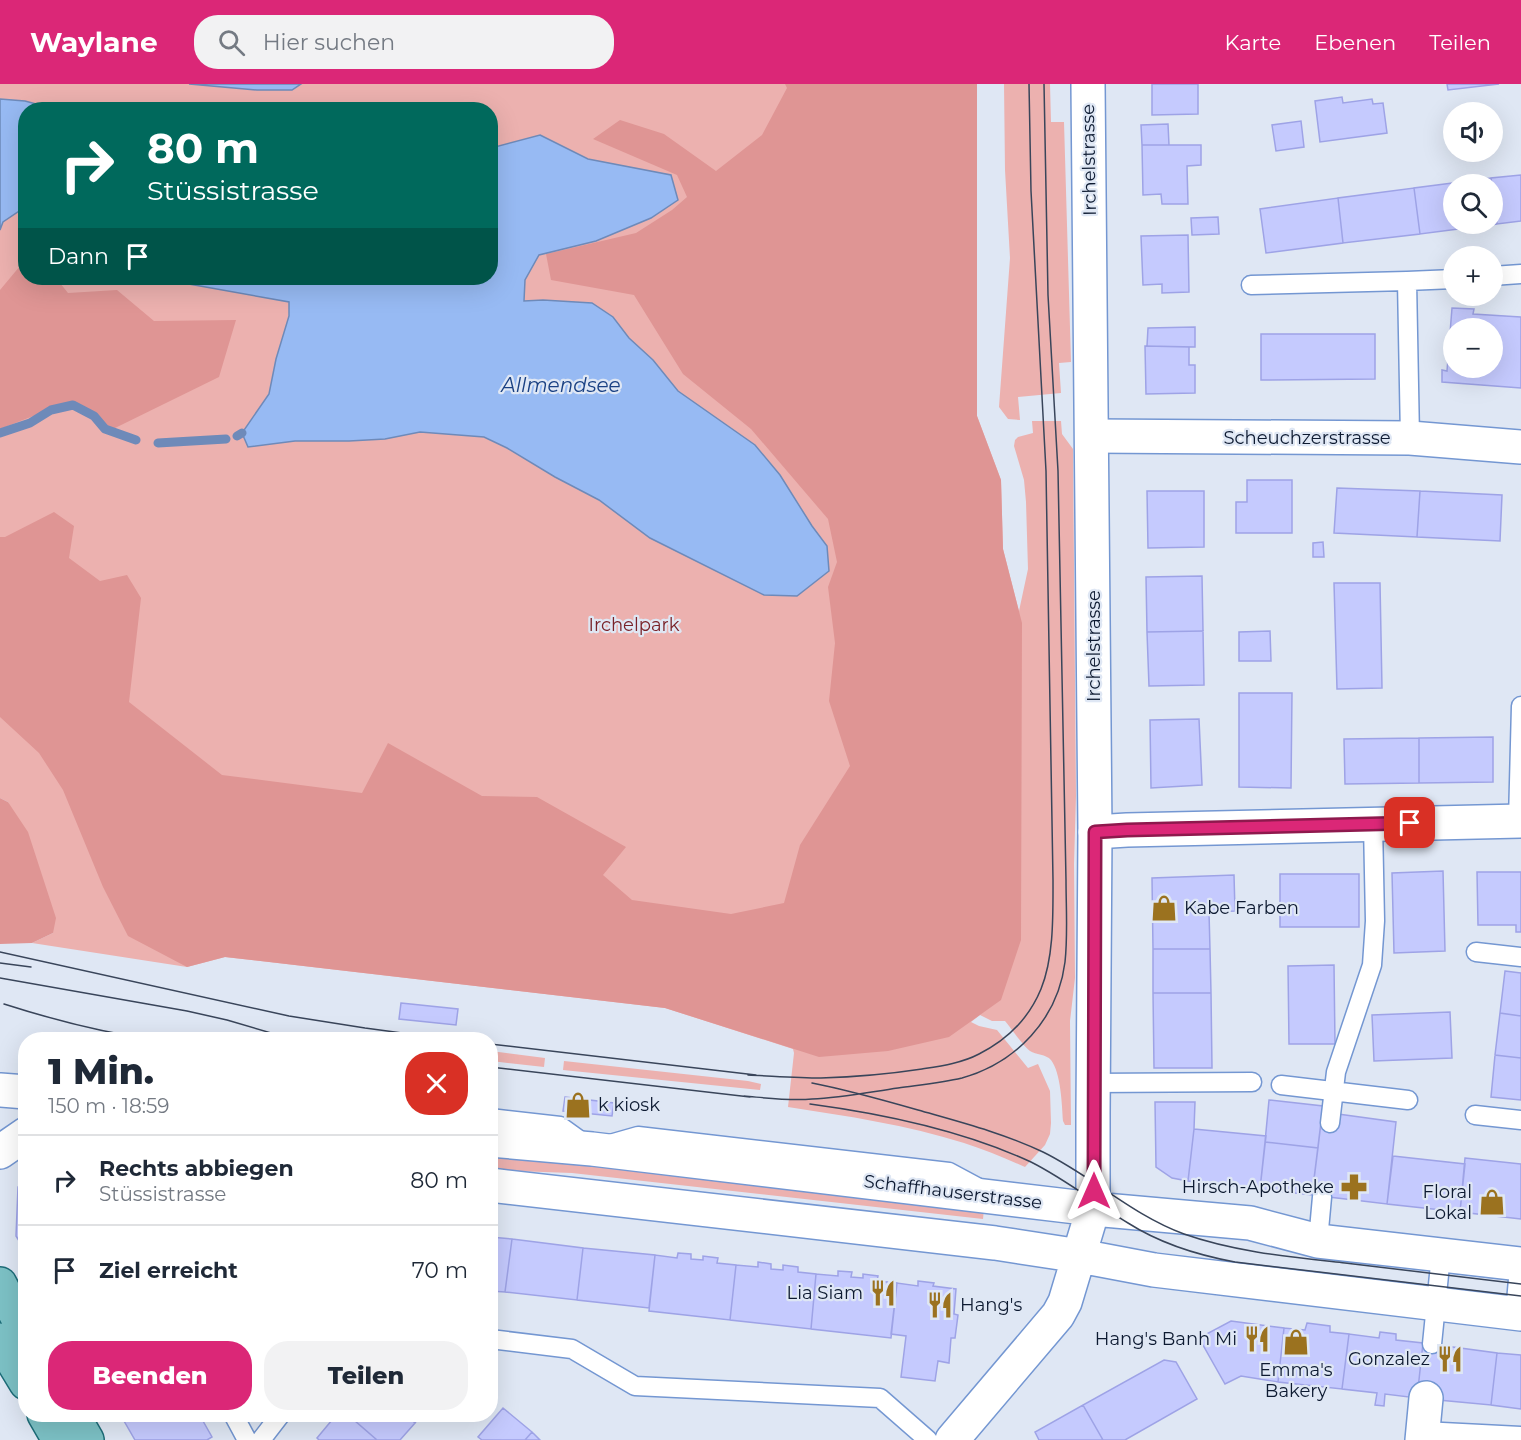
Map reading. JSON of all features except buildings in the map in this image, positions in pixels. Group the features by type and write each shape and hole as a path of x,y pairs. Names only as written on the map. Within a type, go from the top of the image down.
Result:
{"main road":[{"path":"0,1284 18,1319"},
{"path":"0,1340 18,1370"},
{"path":"48,1422 58,1440"},
{"path":"77,1422 87,1440"}],"street":[{"name":"Irchelstrasse","path":"952,1440 1058,1315 1065,1302 1094,1209 1095,832 1088,84"},
{"name":"Scheuchzerstrasse","path":"1092,436 1410,438 1521,447"},
{"path":"1095,832 1520,821"},
{"path":"0,1090 18,1091"},
{"path":"0,1128 18,1131"},
{"path":"0,1152 18,1138"},
{"name":"Schaffhauserstrasse","path":"498,1141 592,1149 1094,1209 1250,1223 1318,1241 1442,1255 1521,1260"},
{"path":"498,1186 995,1243 1154,1270 1518,1313"},
{"path":"1422,1436 1426,1398"}],"lane":[{"path":"1503,275 1521,274"},
{"path":"1251,285 1443,279"},
{"path":"1407,281 1410,438"},
{"path":"1520,821 1521,706"},
{"path":"1330,1123 1336,1072 1372,965 1375,921 1373,824"},
{"path":"1476,952 1521,957"},
{"path":"1093,1083 1252,1082"},
{"path":"1281,1085 1408,1100"},
{"path":"1475,1115 1521,1120"},
{"path":"498,1119 560,1126 592,1149"},
{"path":"1318,1241 1322,1197"},
{"path":"1432,1344 1442,1255"},
{"path":"1518,1313 1521,1260"},
{"path":"498,1340 572,1349 635,1386 880,1398 928,1440"},
{"path":"237,1422 247,1440"},
{"path":"261,1440 275,1422"},
{"path":"1422,1436 1521,1437"}],"green space":[{"name":"Irchelpark","path":"0,84 977,84 977,416 1001,480 1003,549 1019,611 1028,569 1024,480 1014,446 1015,440 1033,433 1032,421 1061,421 1062,434 1073,449 1076,796 1075,978 1070,1021 1071,1125 1065,1125 1063,1121 1059,1081 1051,1060 1030,1051 1005,1021 992,1021 980,1015 971,1022 997,1030 1028,1068 1038,1064 1050,1091 1050,1134 1045,1145 1025,1167 972,1146 921,1131 788,1107 793,1049 665,1008 225,957 187,967 32,943 53,933 8,802 0,798"},
{"path":"1004,84 1050,84 1051,122 1064,122 1071,362 1059,363 1061,393 1018,397 1020,420 1008,419 999,407 1010,258 1005,170"},
{"path":"498,1052 545,1058 544,1067 498,1062"},
{"path":"564,1061 761,1084 760,1090 563,1070"},
{"path":"498,1158 550,1160 984,1209 983,1219 572,1173 498,1170"}],"shaded area":[{"path":"785,84 977,84 977,416 1001,480 1003,549 1022,623 1021,940 1001,1000 949,1037 888,1051 819,1057 665,1008 225,957 187,967 128,936 103,887 63,790 39,753 0,717 0,537 5,537 54,512 74,526 69,558 100,581 127,575 141,598 129,702 222,775 362,793 388,743 482,796 537,797 626,847 603,875 632,900 731,914 784,903 800,845 850,766 829,701 835,643 828,587 837,562 828,519 751,429 683,374 634,295 551,280 546,254 636,233 672,210 687,197 677,175 593,139 620,120 664,134 716,171 762,135 787,88"},
{"path":"18,268 18,285 62,285 68,293 117,290 154,321 236,320 219,377 113,429 64,404 0,429 0,290"},
{"path":"0,798 8,802 28,832 56,918 53,933 32,943 0,944"}],"water":[{"path":"189,84 301,84 292,90 257,90"},
{"path":"0,99 25,101 29,102 18,102 18,212 3,222 0,230"},
{"name":"Allmendsee","path":"540,135 588,159 671,175 678,200 651,218 596,241 539,255 525,280 524,301 592,303 613,317 629,338 653,360 678,391 755,445 780,475 827,546 829,571 797,596 764,595 650,538 599,500 484,437 420,432 385,439 295,441 248,447 242,433 269,394 276,359 289,316 289,302 194,285 498,285 498,146"}],"waterway":[{"path":"0,433 30,423 51,410 73,405 94,416 105,429 136,440"},
{"path":"237,436 242,433"},
{"path":"158,443 226,439"}],"tram line":[{"path":"748,1075 821,1078 859,1076 922,1069 966,1060 999,1042 1016,1027 1036,1000 1045,977 1052,936 1053,893 1046,471 1031,191 1029,84"},
{"path":"744,1096 795,1100 834,1097 946,1081 982,1071 1000,1062 1031,1036 1044,1020 1061,983 1067,931 1058,471 1048,295 1044,84"},
{"path":"0,952 289,1016 395,1032"},
{"path":"0,963 31,967"},
{"path":"0,978 187,1011 268,1032"},
{"path":"4,1004 109,1032"},
{"path":"498,1045 756,1075"},
{"path":"498,1068 750,1097"},
{"path":"812,1083 950,1119 1028,1145 1078,1172 1147,1217 1203,1240 1243,1250 1284,1256 1521,1284"},
{"path":"810,1104 895,1118 951,1132 1005,1151 1056,1176 1116,1215 1166,1243 1207,1256 1235,1262 1521,1296"}],"place":[{"name":"Kabe Farben","path":"1164,908"},
{"name":"k kiosk","path":"578,1105"},
{"name":"Hirsch-Apotheke","path":"1354,1187"},
{"name":"Floral Lokal","path":"1492,1202"},
{"name":"Lia Siam","path":"883,1293"},
{"name":"Hang's","path":"940,1305"},
{"name":"Hang's Banh Mi","path":"1257,1339"},
{"name":"Emma's Bakery","path":"1296,1342"},
{"name":"Gonzalez","path":"1450,1359"}],"route":[{"path":"1094,1191 1095,832 1410,823"}]}
